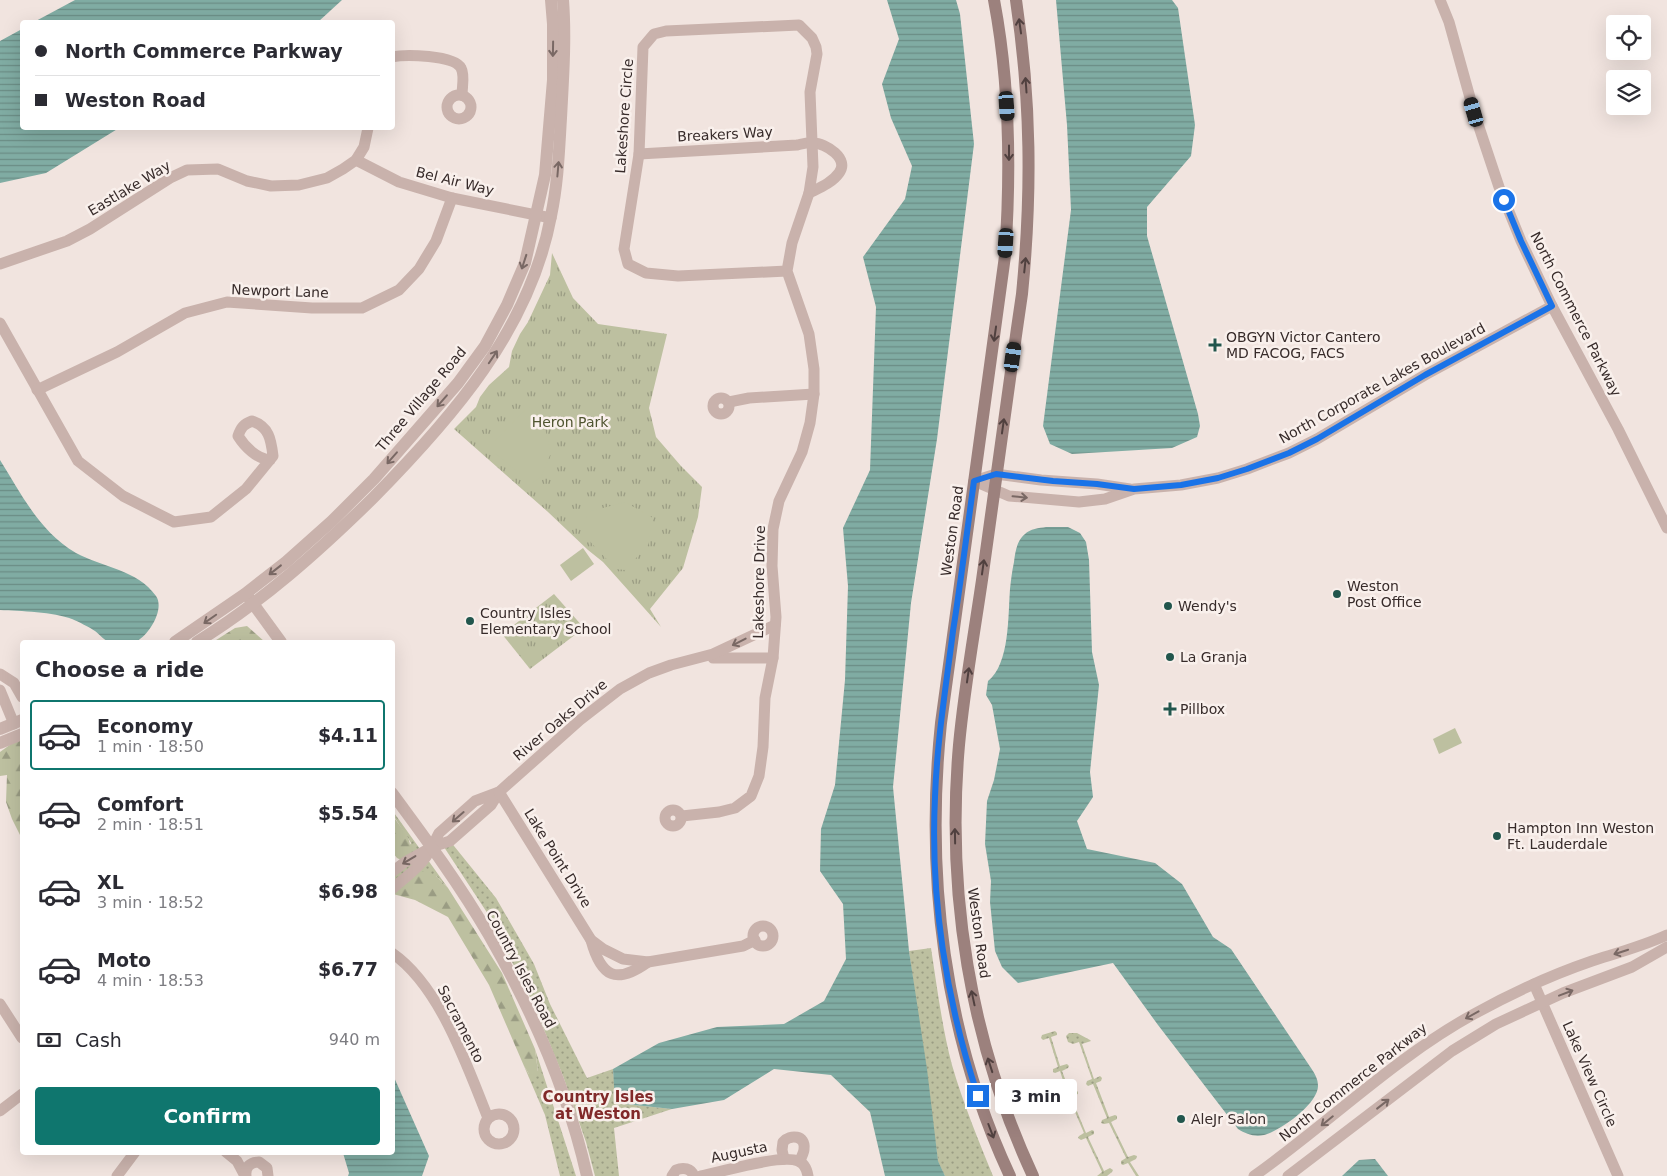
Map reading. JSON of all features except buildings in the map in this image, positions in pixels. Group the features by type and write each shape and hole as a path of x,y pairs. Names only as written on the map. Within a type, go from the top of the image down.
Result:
{"main road":[{"name":"Weston Road","path":"994,0 1000,34 1009,134 1008,200 1002,286 938,753 934,821 936,877 946,966 960,1034 983,1111 1010,1176"},
{"name":"Weston Road","path":"1016,0 1026,80 1029,136 1028,231 1022,294 959,744 955,836 957,885 969,977 984,1045 1001,1098 1033,1176"}],"street":[{"name":"Three Village Road","path":"199,640 249,599 374,479 458,383 485,346 507,305 525,263 545,175 553,80 551,0"},
{"name":"Three Village Road","path":"178,640 295,571 341,530 432,435 470,390 496,353 520,309 538,263 551,218 558,174 565,22 563,0"},
{"name":"North Commerce Parkway","path":"1440,0 1449,22 1474,112 1499,187 1521,241 1552,306 1619,431 1667,528"},
{"name":"North Commerce Parkway","path":"1447,0 1449,22"},
{"name":"Lakeshore Circle","path":"787,271 678,276 646,273 628,264 624,249 639,154 643,47 654,34 666,31 799,25 812,38"},
{"name":"Lakeshore Drive","path":"682,816 736,808 750,796 759,776 763,748 765,698 776,625 772,566 773,529 779,502 802,452 810,423 814,394 814,369 809,334 787,271 792,244 809,193 812,167 813,142 810,92 817,54 812,38"},
{"path":"395,56 439,58 458,64 463,74 462,95"},
{"path":"356,160 364,147 368,130"},
{"name":"Breakers Way","path":"639,154 798,145 813,142"},
{"path":"809,193 825,184 839,173 841,168 835,151 826,145 813,142"},
{"name":"Bel Air Way","path":"356,160 399,182 452,198 551,218"},
{"name":"Eastlake Way","path":"0,264 67,241 90,229 170,178 188,170 218,169 255,183 271,186 299,185 327,178 356,160"},
{"name":"Newport Lane","path":"37,390 117,352 185,313 227,302 312,308 362,308 398,290 419,269 436,241 452,198"},
{"name":"North Corporate Lakes Boulevard","path":"974,481 996,474 1134,489 1181,485 1218,478 1289,453 1317,439 1425,375 1552,306"},
{"path":"0,323 78,461 122,496 174,522 211,517 246,489 270,460"},
{"path":"729,402 748,398 814,394"},
{"name":"North Corporate Lakes Boulevard","path":"974,481 1009,496 1079,502 1105,499 1134,489"},
{"path":"249,599 280,640"},
{"name":"River Oaks Drive","path":"395,886 427,857 439,833 475,801 499,792 580,720 620,689 649,673 725,649 776,625"},
{"name":"River Oaks Drive","path":"701,658 772,658"},
{"path":"0,674 14,683 20,694"},
{"path":"0,690 20,723 0,729"},
{"path":"0,743 20,735"},
{"name":"Lake Point Drive","path":"499,792 591,940 599,962 604,969 618,975 630,974 648,962"},
{"name":"Country Isles Road","path":"395,797 432,847 488,934 537,1027 578,1139 587,1176"},
{"path":"395,870 432,847"},
{"name":"North Commerce Parkway","path":"1254,1176 1302,1141 1387,1071 1475,1013 1534,984 1667,936"},
{"name":"Lake Point Drive","path":"591,940 603,949 623,959 648,962 743,946 755,940"},
{"path":"1288,1176 1452,1051 1496,1024 1542,1002 1625,971 1651,958 1667,947"},
{"name":"Sacramento","path":"395,956 424,984 436,1002 458,1046 488,1118"},
{"name":"Lake View Circle","path":"1534,984 1618,1176"},
{"path":"0,1004 20,1035"},
{"path":"0,1111 20,1096"},
{"path":"800,1161 804,1144 796,1136 790,1136 783,1142 784,1159 800,1161 804,1165 808,1176"},
{"path":"117,1176 133,1155"},
{"path":"230,1155 237,1161 245,1176"},
{"name":"Augusta","path":"701,1176 784,1159"},
{"path":"245,1176 249,1166 252,1163 259,1162 267,1168 268,1176"},
{"name":"Augusta","path":"672,1176 676,1170 685,1168 694,1176"}],"green space":[{"name":"Heron Park","path":"552,253 573,298 598,324 667,334 649,408 656,437 702,487 698,517 683,568 650,609 661,627 603,562 454,429 476,407 480,397 489,385 509,367 512,351 550,275"},
{"path":"529,406 545,428 551,453 541,477 532,483 492,451 492,444"},
{"path":"625,502 653,518 648,545 625,570 616,569 582,533 588,512"},
{"path":"583,548 594,564 571,581 560,565"},
{"path":"554,594 584,628 530,669 502,634"},
{"path":"247,626 263,640 216,640 235,628"},
{"path":"1455,728 1462,743 1439,754 1433,739"},
{"path":"20,737 20,835 6,802 7,775 0,776 0,752"},
{"path":"395,814 448,888 436,876 395,888 395,869 411,843 395,818"},
{"path":"395,819 405,832 410,843 409,855 405,862 395,856"},
{"path":"450,841 496,898 534,964 550,1004 587,1078 613,1069 616,1103 672,1109 614,1128 619,1176 595,1176 586,1142 563,1076 533,1003 486,911 442,844"},
{"path":"421,871 436,876 448,888 502,973 535,1049 538,1072 534,1076 529,1074 524,1066 489,985 448,917 415,900 395,895 395,892"},
{"path":"931,948 948,1051 966,1107 993,1176 945,1176 938,1162 909,951"},
{"path":"1055,1031 1057,1035 1051,1037 1060,1066 1067,1064 1069,1066 1062,1071 1070,1092 1076,1090 1078,1092 1078,1094 1071,1097 1086,1133 1094,1131 1094,1134 1088,1137 1104,1171 1110,1168 1113,1170 1107,1176 1097,1176 1102,1172 1086,1138 1081,1140 1078,1138 1084,1133 1069,1098 1062,1098 1067,1093 1060,1071 1053,1072 1053,1069 1058,1067 1049,1038 1043,1040 1041,1038 1042,1035"},
{"path":"1069,1033 1077,1033 1091,1041 1082,1044 1094,1079 1100,1076 1102,1078 1101,1081 1096,1083 1109,1117 1117,1116 1117,1119 1111,1122 1128,1157 1137,1156 1136,1159 1130,1162 1139,1176 1136,1176 1128,1163 1121,1164 1121,1161 1126,1158 1109,1123 1101,1123 1102,1120 1107,1118 1093,1084 1088,1086 1086,1084 1087,1081 1092,1079 1079,1042 1073,1044 1068,1042 1066,1036"},
{"path":"535,1049 576,1176 560,1176 545,1115 524,1066 529,1074 538,1071"}],"water":[{"path":"75,0 342,0 320,20 38,20"},
{"path":"887,0 956,0 960,14 974,144 937,439 911,603 893,787 909,951 927,1069 938,1161 945,1176 885,1176 870,1112 831,1075 774,1069 724,1100 672,1109 615,1103 613,1069 659,1043 717,1027 784,1024 824,1001 846,959 843,904 820,871 821,829 835,785 845,680 848,586 843,528 870,470 876,307 863,257 905,199 912,166 891,118 882,84 899,39"},
{"path":"1056,0 1172,0 1178,8 1195,125 1191,156 1147,207 1147,236 1200,426 1197,437 1172,448 1072,454 1050,444 1043,426 1071,210 1067,125"},
{"path":"20,30 20,130 116,130 46,173 0,183 0,41"},
{"path":"0,460 32,511 52,534 76,553 140,580 156,596 159,608 151,628 139,640 106,640 87,626 72,619 56,615 0,610"},
{"path":"1046,527 1068,527 1080,533 1086,542 1089,560 1092,652 1099,685 1090,772 1093,797 1077,821 1087,849 1155,863 1182,884 1213,937 1231,949 1312,1070 1317,1079 1318,1086 1312,1101 1297,1116 1264,1135 1247,1134 1238,1129 1113,963 1018,983 1002,967 995,951 990,902 991,881 985,844 987,801 994,780 1000,749 992,705 986,695 988,681 995,673 1004,651 1011,579 1017,547 1027,532"},
{"path":"395,1080 429,1156 422,1176 348,1176 349,1173 344,1155 395,1155"},
{"path":"1375,1159 1388,1176 1342,1176 1359,1160"}],"place":[{"name":"OBGYN Victor Cantero MD FACOG, FACS","path":"1215,345"},
{"name":"Weston Post Office","path":"1337,594"},
{"name":"Wendy's","path":"1168,606"},
{"name":"Country Isles Elementary School","path":"470,621"},
{"name":"La Granja","path":"1170,657"},
{"name":"Pillbox","path":"1170,709"},
{"name":"Hampton Inn Weston Ft. Lauderdale","path":"1497,836"},
{"name":"AleJr Salon","path":"1181,1119"}],"district":[{"name":"Country Isles at Weston","path":"598,1106"}],"route":[{"path":"978,1096 954,1010 946,966 937,900 934,821 940,723 974,481 996,474 1134,489 1181,485 1218,478 1247,469 1289,453 1317,439 1425,375 1552,306 1504,200"}]}
